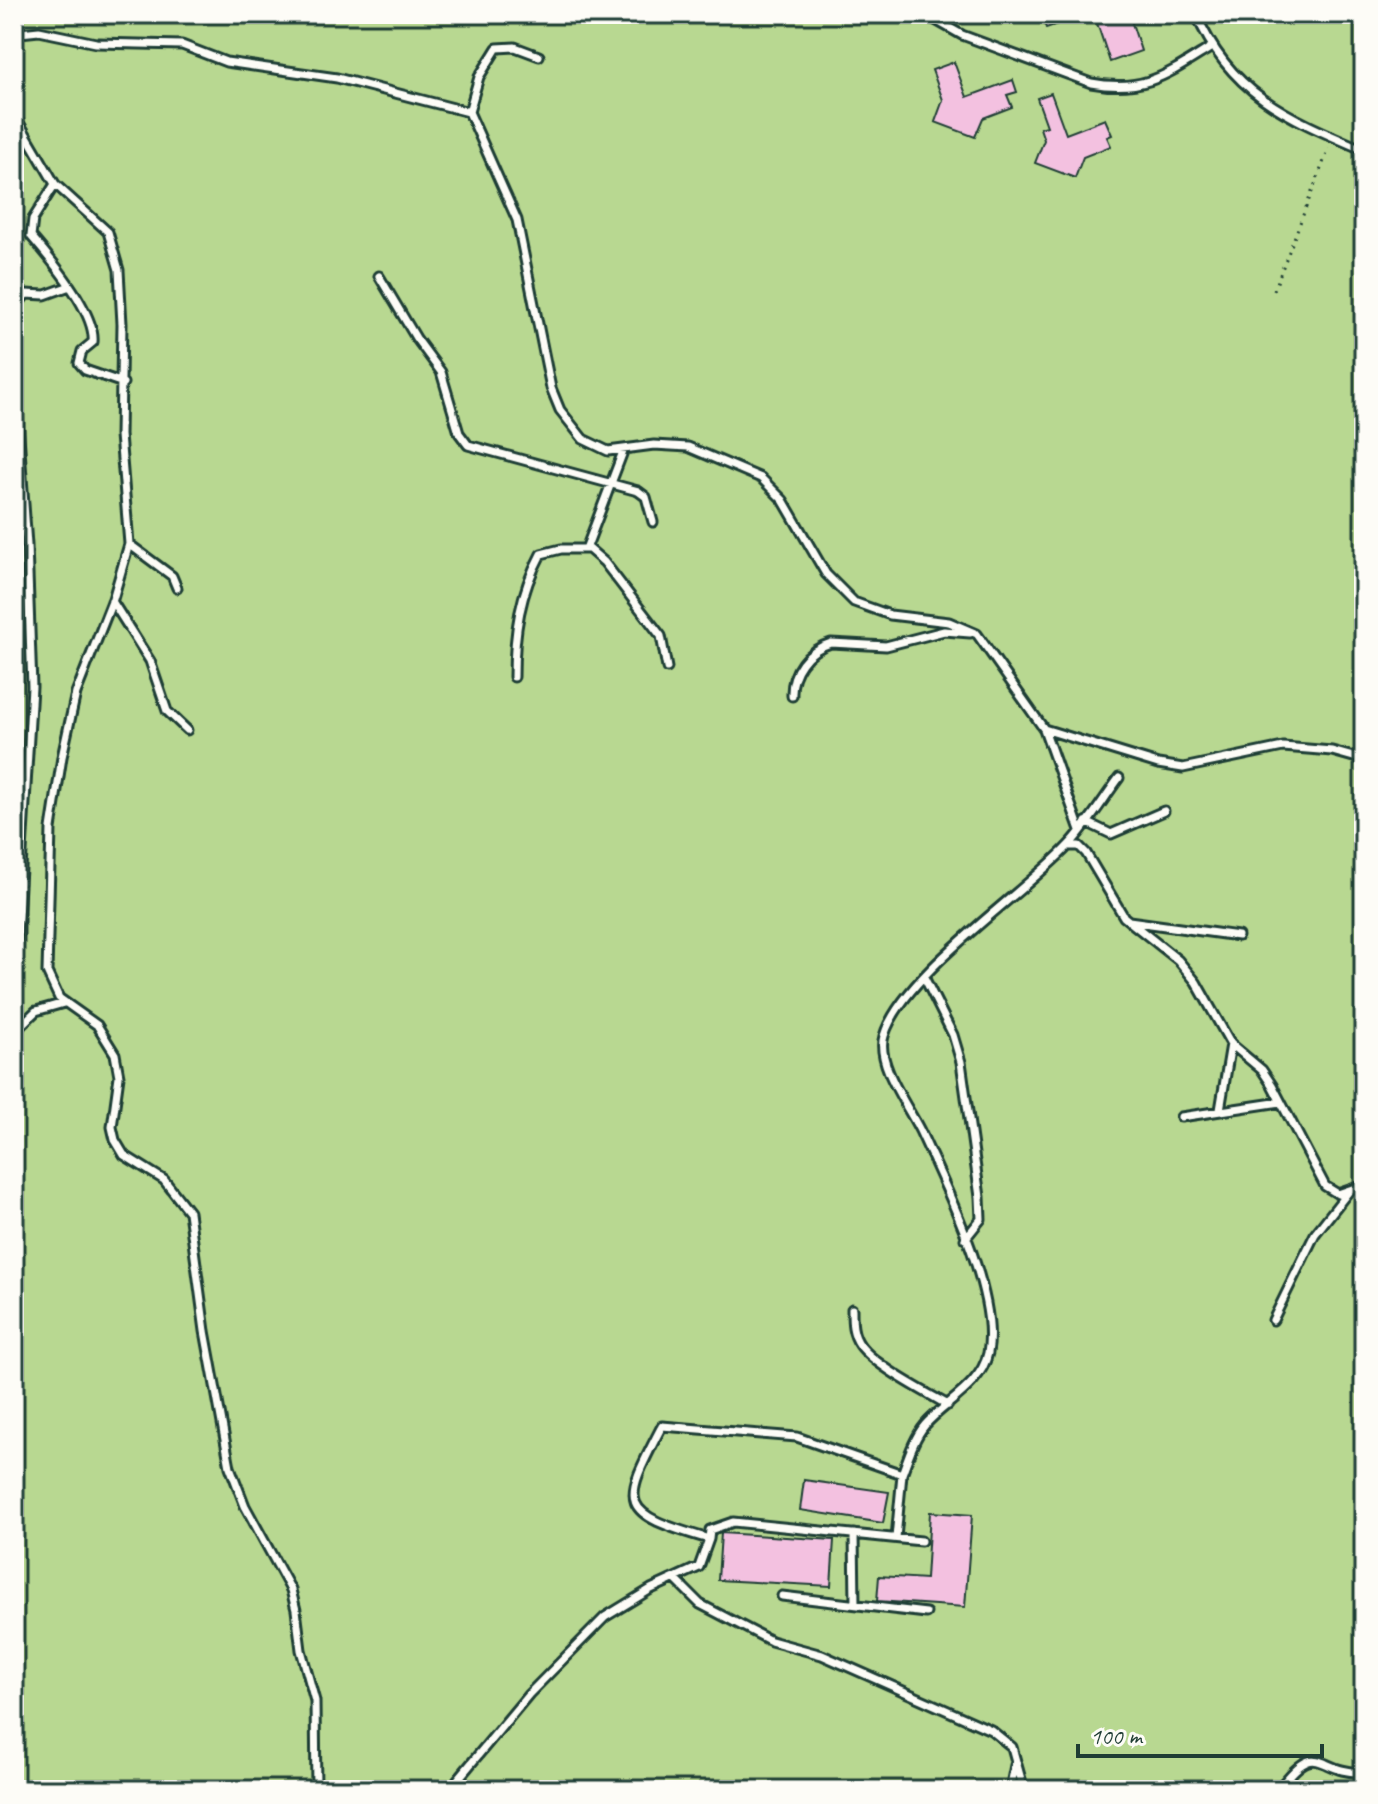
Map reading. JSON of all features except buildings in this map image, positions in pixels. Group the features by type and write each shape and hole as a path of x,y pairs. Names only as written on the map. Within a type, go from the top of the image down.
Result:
{"lane":[{"path":"925,14 962,35 1091,83 1113,87 1156,81 1210,48"},
{"path":"1196,14 1210,48 1246,86 1294,120 1364,150"},
{"path":"14,39 20,33 39,31 96,43 182,45 226,62 337,78 469,112"},
{"path":"539,56 515,47 497,48 479,77 469,112 517,220 551,388 560,410 583,439 608,451 654,445 688,447 761,478 783,500 826,574 854,602 890,615 949,622 977,634 1044,729 1080,830"},
{"path":"14,114 55,184 108,232 115,246 122,324 120,435 129,544 112,601 76,693 51,829 47,972 51,986 66,1003 97,1025 115,1054 119,1076 112,1127 115,1140 124,1155 164,1180 189,1212 194,1231 201,1306 230,1467 250,1517 291,1590 296,1610 301,1650 315,1701 316,1790"},
{"path":"55,184 33,219 31,231 70,286 94,337 82,351 79,363 85,370 123,383"},
{"path":"379,276 441,372 459,433 468,445 611,483 646,497 653,522"},
{"path":"14,984 32,687 28,560 17,409 18,304 26,294 45,295 70,286"},
{"path":"586,549 624,449"},
{"path":"129,544 172,576 177,588"},
{"path":"514,677 514,639 525,583 541,554 561,549 586,549 604,562 644,609 661,636 667,668"},
{"path":"112,601 150,661 167,711 187,730"},
{"path":"792,696 794,674 821,646 897,645 921,635 944,631 977,634"},
{"path":"1044,729 1158,764 1183,768 1283,747 1332,751 1364,760"},
{"path":"896,1538 902,1474 924,1425 978,1374 987,1356 987,1302 965,1239 921,1134 892,1078 883,1051 883,1037 897,1009 924,977 1069,846 1119,778"},
{"path":"1086,822 1111,834 1164,811"},
{"path":"1069,846 1079,846 1086,853 1127,921 1178,960 1196,982 1231,1044 1262,1070 1325,1186 1338,1194 1364,1185"},
{"path":"1127,921 1238,936"},
{"path":"924,977 953,1035 961,1062 981,1219 965,1239"},
{"path":"14,1031 36,1011 66,1003"},
{"path":"1220,1110 1231,1044"},
{"path":"1181,1117 1281,1102"},
{"path":"1273,1320 1315,1234 1349,1190"},
{"path":"852,1309 855,1335 869,1355 948,1405"},
{"path":"709,1539 665,1526 640,1510 632,1498 633,1482 662,1426 797,1437 902,1474"},
{"path":"449,1790 529,1694 605,1617 651,1589 699,1567 710,1530 733,1522 921,1541"},
{"path":"854,1534 855,1603"},
{"path":"675,1579 700,1604 771,1641 822,1655 991,1730 1012,1747 1024,1790"},
{"path":"782,1596 926,1613"},
{"path":"1278,1790 1300,1763 1312,1759 1364,1772"},
{"path":"1010,1790 1016,1760"}],"path":[{"path":"1274,290 1333,137"}],"green space":[{"path":"14,14 1364,14 1364,1790 14,1790"}]}
